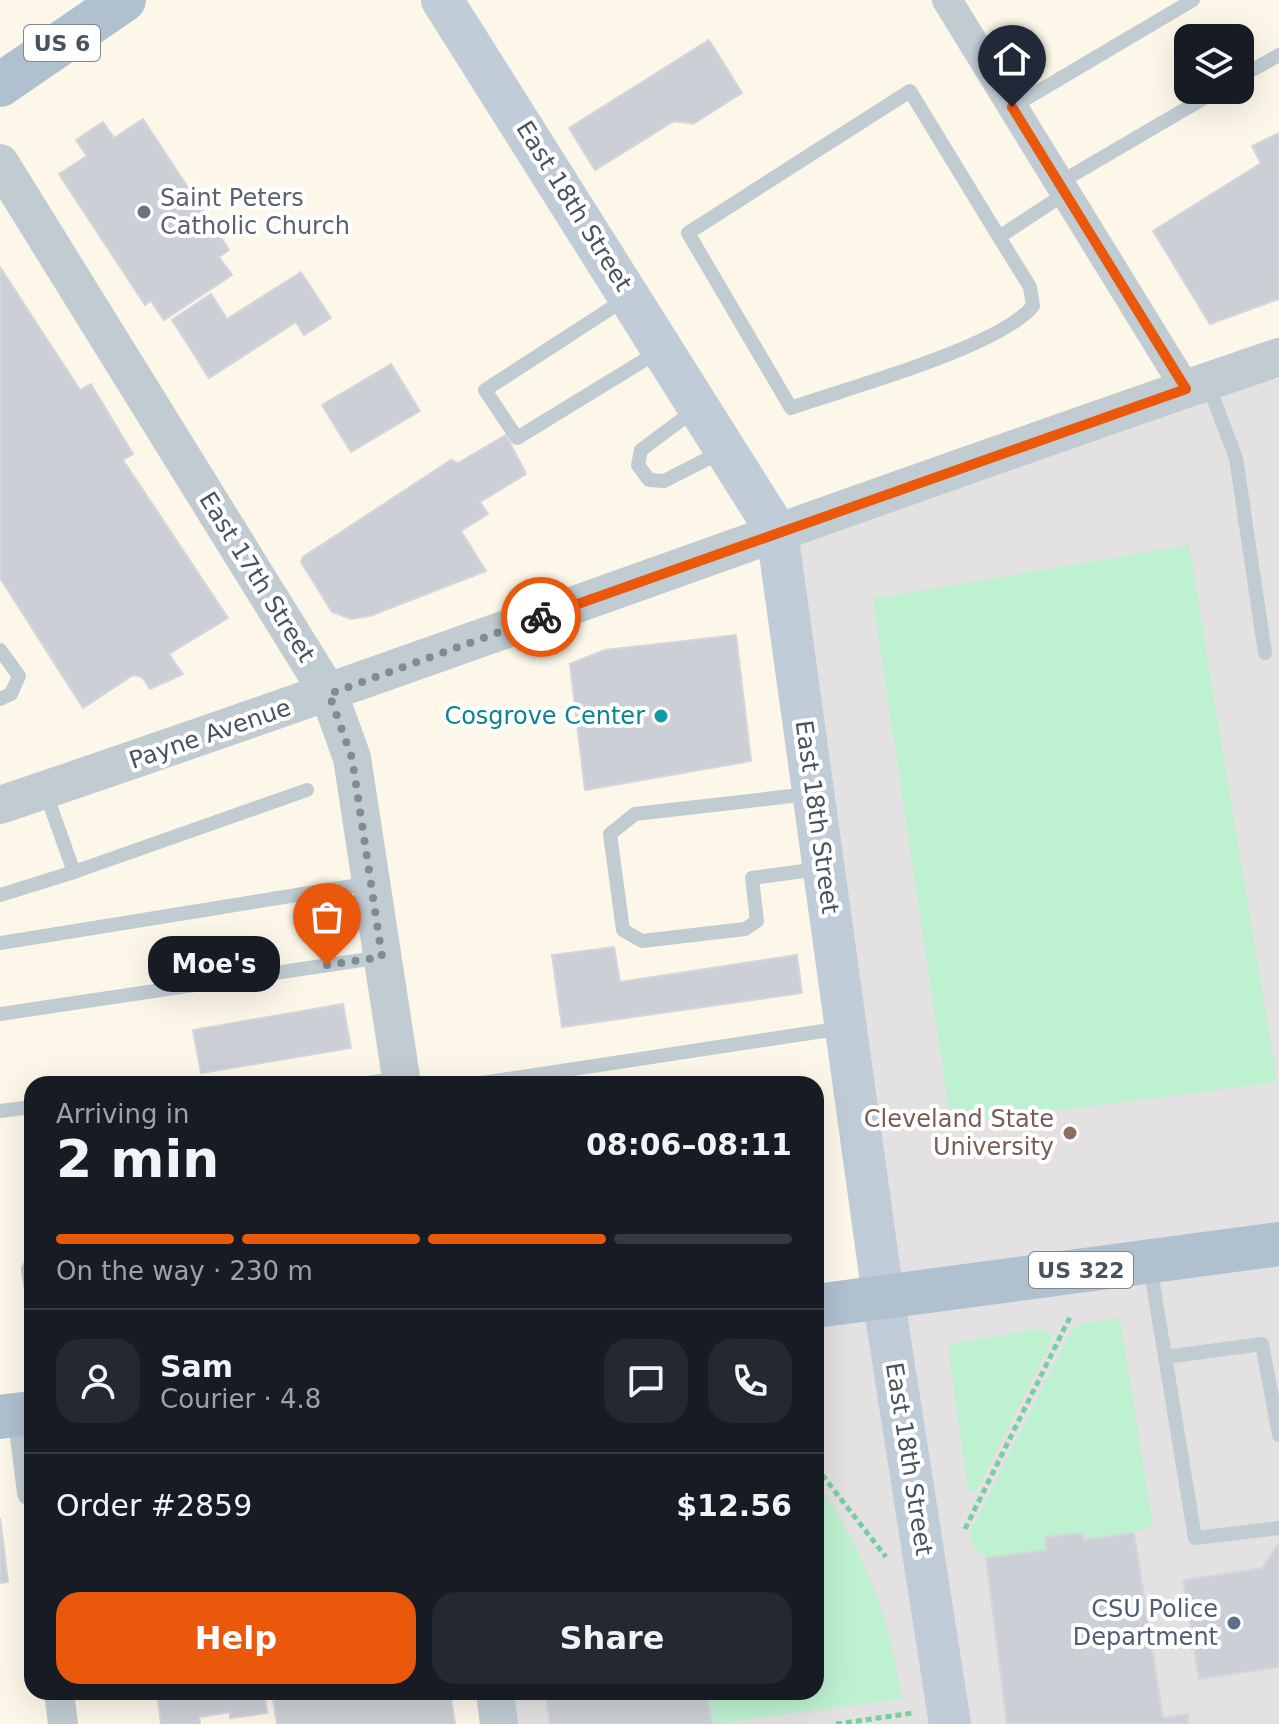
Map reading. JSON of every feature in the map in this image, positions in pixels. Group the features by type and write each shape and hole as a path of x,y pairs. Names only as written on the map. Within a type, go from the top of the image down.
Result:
{"main road":[{"name":"US 6","path":"0,85 124,0"},
{"name":"East 18th Street","path":"442,0 701,406 777,532 883,1296 931,1719"},
{"name":"US 322","path":"824,1305 1279,1244"}],"street":[{"path":"947,0 1062,188 1196,386"},
{"name":"East 17th Street","path":"0,163 329,694 352,758 401,1076"},
{"name":"Payne Avenue","path":"0,805 329,694 777,532 1279,357"},
{"path":"18,1414 24,1447"},
{"path":"60,1700 63,1724"},
{"path":"496,1700 499,1724"}],"lane":[{"path":"1012,107 1193,0"},
{"path":"1254,69 1279,55"},
{"path":"910,91 999,237 1030,287 1033,306 1025,316 985,340 791,408 688,233 910,91"},
{"path":"999,237 1062,188 1196,104"},
{"path":"630,296 485,390 517,438 664,348"},
{"path":"1196,386 1236,458 1265,653"},
{"path":"701,406 641,450 638,465 649,480 664,481 727,449"},
{"path":"0,650 19,676 11,694 0,699"},
{"path":"44,790 74,872"},
{"path":"0,895 307,790"},
{"path":"813,793 635,814 610,834 623,930 642,941 745,929 757,921 752,878 824,868"},
{"path":"0,943 371,883"},
{"path":"0,1014 382,957"},
{"path":"527,1076 846,1027"},
{"path":"0,1111 24,1108"},
{"path":"1150,1261 1195,1538 1279,1528"},
{"path":"1165,1357 1262,1344 1279,1435"}],"path":[{"path":"965,1529 1071,1315"},
{"path":"824,1477 888,1560"},
{"path":"836,1724 931,1719"}],"shaded area":[{"path":"0,0 1279,0 1279,357 883,1296 824,1305 824,1076 24,1076 24,1700 496,1700 499,1724 0,1724"},
{"name":"Cleveland State University","path":"1279,357 1279,1724 500,1724 496,1700 824,1700 824,1305 883,1297 777,532"}],"green space":[{"path":"1189,545 1277,1082 951,1124 873,599"},
{"path":"1120,1318 1153,1526 1134,1533 1084,1540 1081,1533 1046,1537 1047,1550 986,1558 970,1541 972,1528 1071,1330 1080,1324"},
{"path":"1038,1329 1050,1333 1052,1340 978,1488 975,1492 968,1490 948,1349 956,1343"},
{"path":"824,1494 848,1532 872,1585 890,1641 902,1699 712,1724 708,1700 824,1700"}],"building":[{"path":"709,40 742,93 693,124 674,121 595,170 569,128"},
{"name":"Saint Peters Catholic Church","path":"143,119 229,250 219,257 232,275 164,320 151,301 145,305 59,174 87,156 76,140 103,122 114,138"},
{"path":"1279,133 1279,299 1210,324 1153,231 1261,163 1252,146"},
{"path":"0,267 80,390 91,384 133,454 123,460 228,618 169,654 183,674 150,689 142,677 133,675 83,708 0,578"},
{"path":"301,272 331,318 304,335 296,322 209,378 172,320 211,294 227,319"},
{"path":"391,364 420,411 351,452 322,405"},
{"path":"506,435 526,474 480,502 488,514 461,531 486,571 370,616 351,619 332,612 301,562 303,557 451,460 458,463"},
{"name":"Cosgrove Center","path":"736,635 751,761 585,790 570,664 605,650"},
{"path":"614,947 620,982 797,955 802,993 562,1027 552,955"},
{"path":"343,1004 351,1048 201,1073 193,1030"},
{"path":"0,1518 8,1582 0,1583"},
{"path":"1082,1533 1084,1540 1134,1533 1163,1718 1188,1714 1188,1724 1007,1724 986,1558 1047,1550 1045,1537"},
{"name":"CSU Police Department","path":"1279,1543 1279,1667 1199,1679 1183,1580 1262,1568"},
{"path":"158,1700 265,1700 267,1713 230,1718 230,1712 199,1717 200,1724 161,1724"},
{"path":"273,1700 451,1700 455,1724 277,1724"},
{"path":"546,1700 708,1700 712,1724 550,1724"}],"way so far":[{"path":"327,965 382,957 352,758 329,694 541,617"}],"place":[{"name":"Saint Peters Catholic Church","path":"144,212"},
{"name":"Cosgrove Center","path":"661,716"},
{"name":"Moe's","path":"327,965"},
{"name":"Cleveland State University","path":"1070,1133"},
{"name":"CSU Police Department","path":"1234,1623"}],"route":[{"path":"541,617 1186,389 1012,107"}]}
